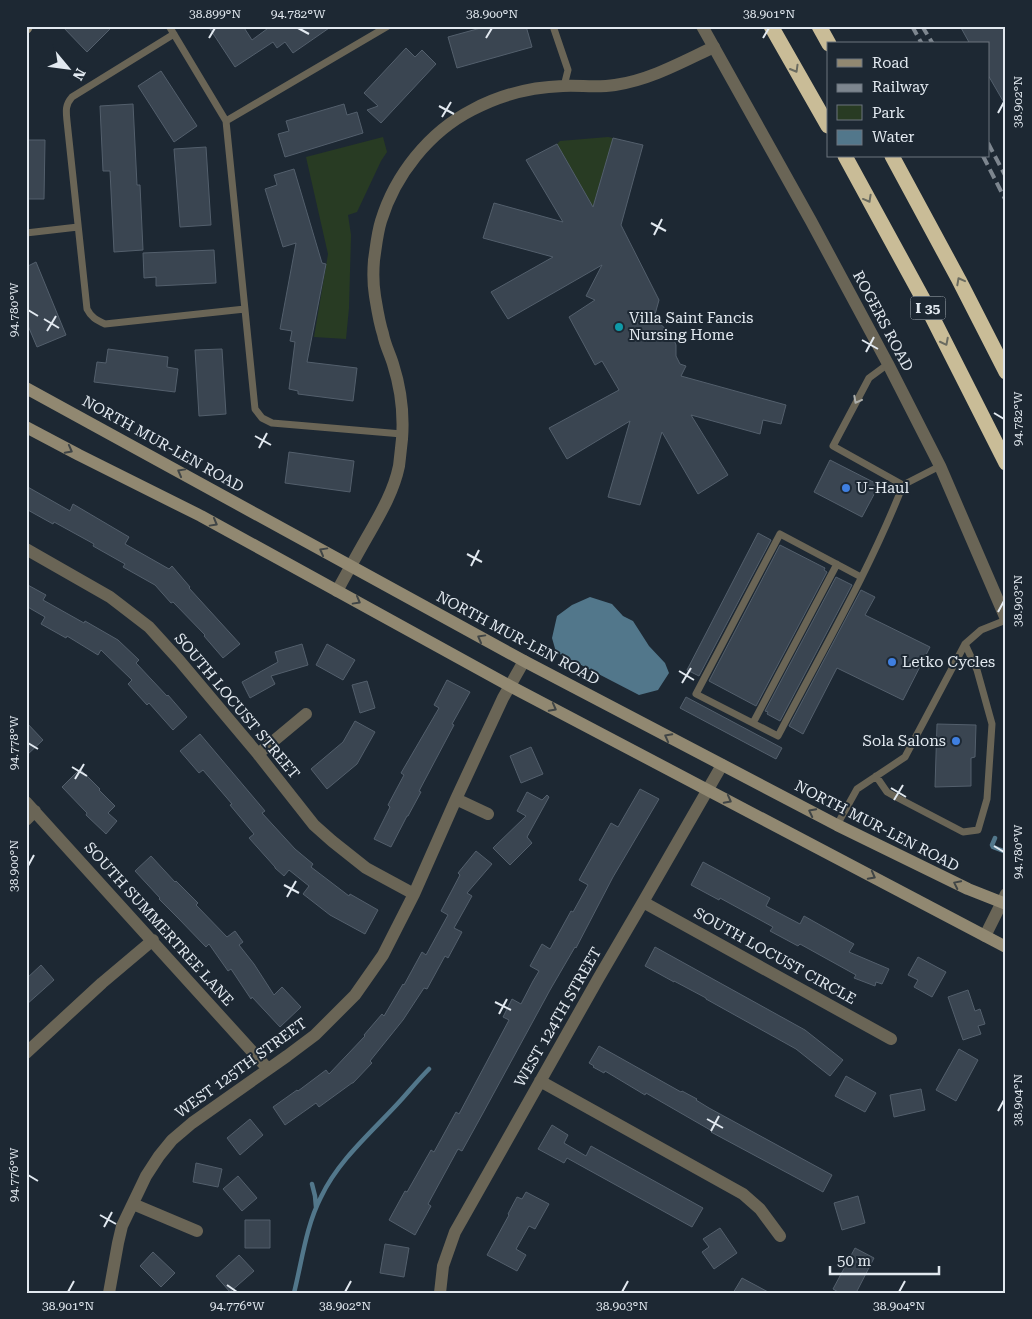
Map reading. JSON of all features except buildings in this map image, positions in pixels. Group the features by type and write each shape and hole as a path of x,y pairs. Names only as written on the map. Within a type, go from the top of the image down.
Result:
{"highway":[{"path":"771,26 827,124"},
{"path":"819,26 828,42"},
{"name":"I 35","path":"846,158 922,297 1006,463"},
{"name":"I 35","path":"893,158 1006,372"}],"main road":[{"name":"NORTH MUR-LEN ROAD","path":"26,388 524,661 722,765 968,890 1005,900"},
{"path":"26,427 79,456 200,516 510,686 1006,947"}],"street":[{"name":"ROGERS ROAD","path":"702,26 888,364 940,466 1006,620"},
{"path":"337,591 385,505 398,467 402,434 402,410 398,381 382,334 374,293 373,272 376,240 381,220 392,192 402,175 420,151 453,121 503,96 543,87 615,85 645,79 714,47"},
{"name":"SOUTH LOCUST STREET","path":"26,550 110,597 148,627 179,660 258,754 314,825 366,868 414,894"},
{"name":"WEST 125TH STREET","path":"109,1293 122,1226 146,1176 159,1156 172,1140 192,1123 315,1035 355,995 383,955 414,894 510,686 524,661"},
{"path":"258,754 306,714"},
{"name":"WEST 124TH STREET","path":"440,1293 443,1266 455,1232 540,1080 722,765"},
{"path":"456,800 488,814"},
{"name":"SOUTH SUMMERTREE LANE","path":"26,802 31,816 153,940 268,1069"},
{"path":"985,936 1005,900"},
{"name":"SOUTH LOCUST CIRCLE","path":"643,902 891,1039"},
{"path":"26,1053 102,983 153,940"},
{"path":"540,1080 743,1194 760,1209 780,1236"},
{"path":"133,1204 197,1232"}],"lane":[{"path":"169,26 226,121 255,409 262,418 272,423 402,434"},
{"path":"226,121 387,26"},
{"path":"553,26 568,70 564,86"},
{"path":"174,34 72,97 68,102 66,111 87,308 90,315 105,324 245,309"},
{"path":"26,233 78,227"},
{"path":"888,364 869,378 833,446 903,484"},
{"path":"861,577 780,534 696,694 778,736 861,577 888,522 903,484 940,466"},
{"path":"753,723 837,564"},
{"path":"837,825 857,789 904,758 965,644 981,630 1006,620"},
{"path":"876,776 886,792 964,832 978,830 987,799 992,724 977,670 965,644"}],"green space":[{"path":"383,137 387,152 357,212 348,215 351,235 349,308 346,339 314,337 328,254 306,157"},
{"path":"613,138 593,207 557,144 560,141"}],"water":[{"path":"590,597 612,604 623,616 633,621 649,646 665,663 669,673 658,690 639,695 556,652 552,638 557,616 572,605"}],"waterway":[{"path":"995,838 993,847 1006,852"},
{"path":"294,1293 312,1220 328,1183 357,1146 429,1069"},
{"path":"312,1184 316,1207"}],"railway":[{"path":"912,26 921,42"},
{"path":"922,26 932,42"},
{"path":"990,147 1006,177"},
{"path":"984,158 1006,201"}],"place":[{"name":"Villa Saint Fancis Nursing Home","path":"619,327"},
{"name":"U-Haul","path":"846,488"},
{"name":"Letko Cycles","path":"892,662"},
{"name":"Sola Salons","path":"956,741"}]}
